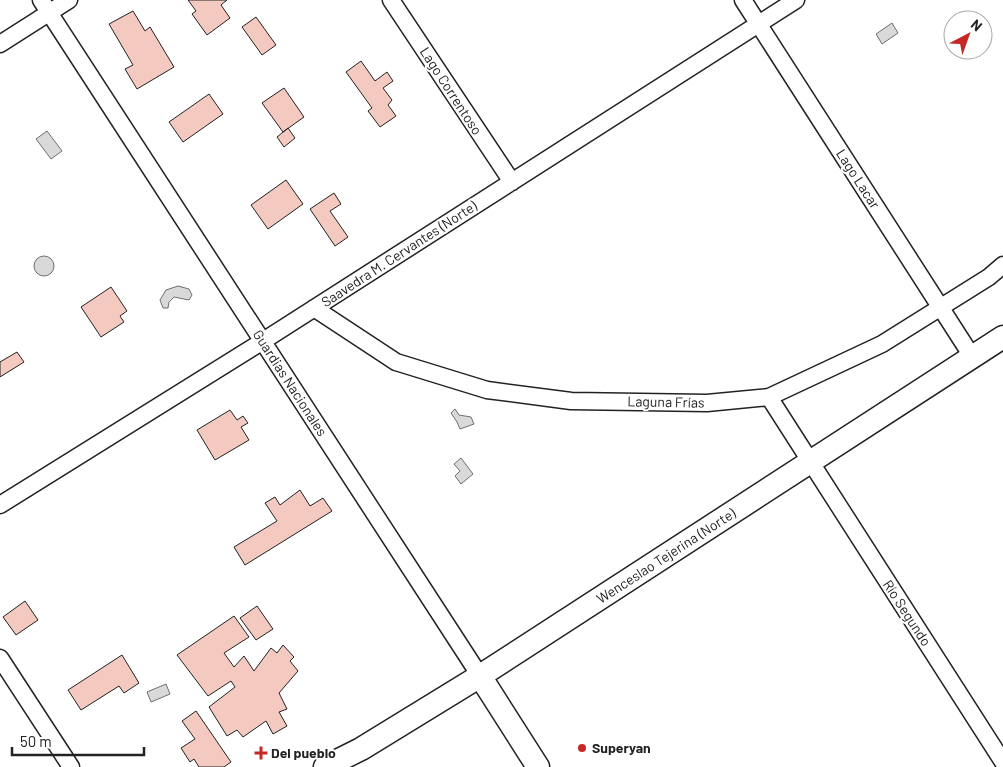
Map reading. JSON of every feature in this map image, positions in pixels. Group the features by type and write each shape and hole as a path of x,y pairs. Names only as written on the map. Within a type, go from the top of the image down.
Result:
{"main road":[{"name":"Wenceslao Tejerina (Norte)","path":"325,767 361,749 480,676 1003,337"},
{"name":"Guardias Nacionales","path":"480,676 538,767"}],"street":[{"path":"0,44 45,6 69,0"},
{"name":"Lago Correntoso","path":"391,0 512,182"},
{"name":"Lago Lacar","path":"743,0 973,358"},
{"name":"Saavedra M. Cervantes (Norte)","path":"0,505 263,342 796,0"},
{"name":"Guardias Nacionales","path":"45,6 480,676"},
{"name":"Laguna Frías","path":"314,308 396,362 487,390 571,400 707,403 769,397 882,344 989,277 1003,265"},
{"path":"769,397 811,463"},
{"name":"Río Segundo","path":"811,463 1003,762"},
{"path":"0,658 71,767"}],"shaded area":[{"path":"892,23 898,33 882,44 876,34"},
{"path":"47,131 62,151 51,159 36,139"},
{"path":"44,256 51,259 54,266 51,273 44,276 37,273 34,266 37,259"},
{"path":"178,286 189,289 192,295 189,300 174,297 169,302 168,308 163,308 160,300 166,290"},
{"path":"455,409 459,415 471,417 474,424 460,429 451,413"},
{"path":"461,458 473,474 461,484 455,476 460,471 454,464"},
{"path":"166,684 170,694 151,702 147,692"}],"building":[{"path":"188,0 227,0 221,5 230,18 207,35 192,14 196,11"},
{"path":"133,11 145,31 150,27 174,67 137,89 125,69 133,65 109,24"},
{"path":"256,17 276,45 262,55 242,27"},
{"path":"361,61 375,81 387,72 393,81 383,88 392,100 388,105 396,116 380,127 368,111 372,108 346,72"},
{"path":"284,88 304,117 283,132 262,103"},
{"path":"209,94 223,114 183,142 169,122"},
{"path":"288,128 295,138 284,147 277,137"},
{"path":"286,180 303,204 268,229 251,205"},
{"path":"334,193 341,204 330,211 348,237 335,246 310,209"},
{"path":"111,287 127,311 120,316 124,322 101,337 81,307"},
{"path":"17,352 24,362 0,377 0,362"},
{"path":"230,410 237,420 243,416 248,423 241,427 249,440 215,460 197,430"},
{"path":"300,490 310,506 323,498 332,511 245,565 234,547 277,521 265,503 275,497 280,505"},
{"path":"25,601 38,620 16,635 3,617"},
{"path":"257,606 273,629 256,640 240,618"},
{"path":"234,616 249,637 224,653 234,667 244,656 254,671 271,648 277,653 283,645 294,657 290,661 298,671 279,693 287,709 279,712 287,726 273,734 266,721 243,737 237,730 227,736 209,707 235,687 231,681 208,696 177,655"},
{"path":"122,655 139,683 124,693 119,686 81,710 68,690"},
{"path":"196,711 231,762 224,767 199,767 194,759 190,762 181,748 195,739 182,721"}],"place":[{"name":"Superyan","path":"582,748"},
{"name":"Del pueblo","path":"261,753"}]}
